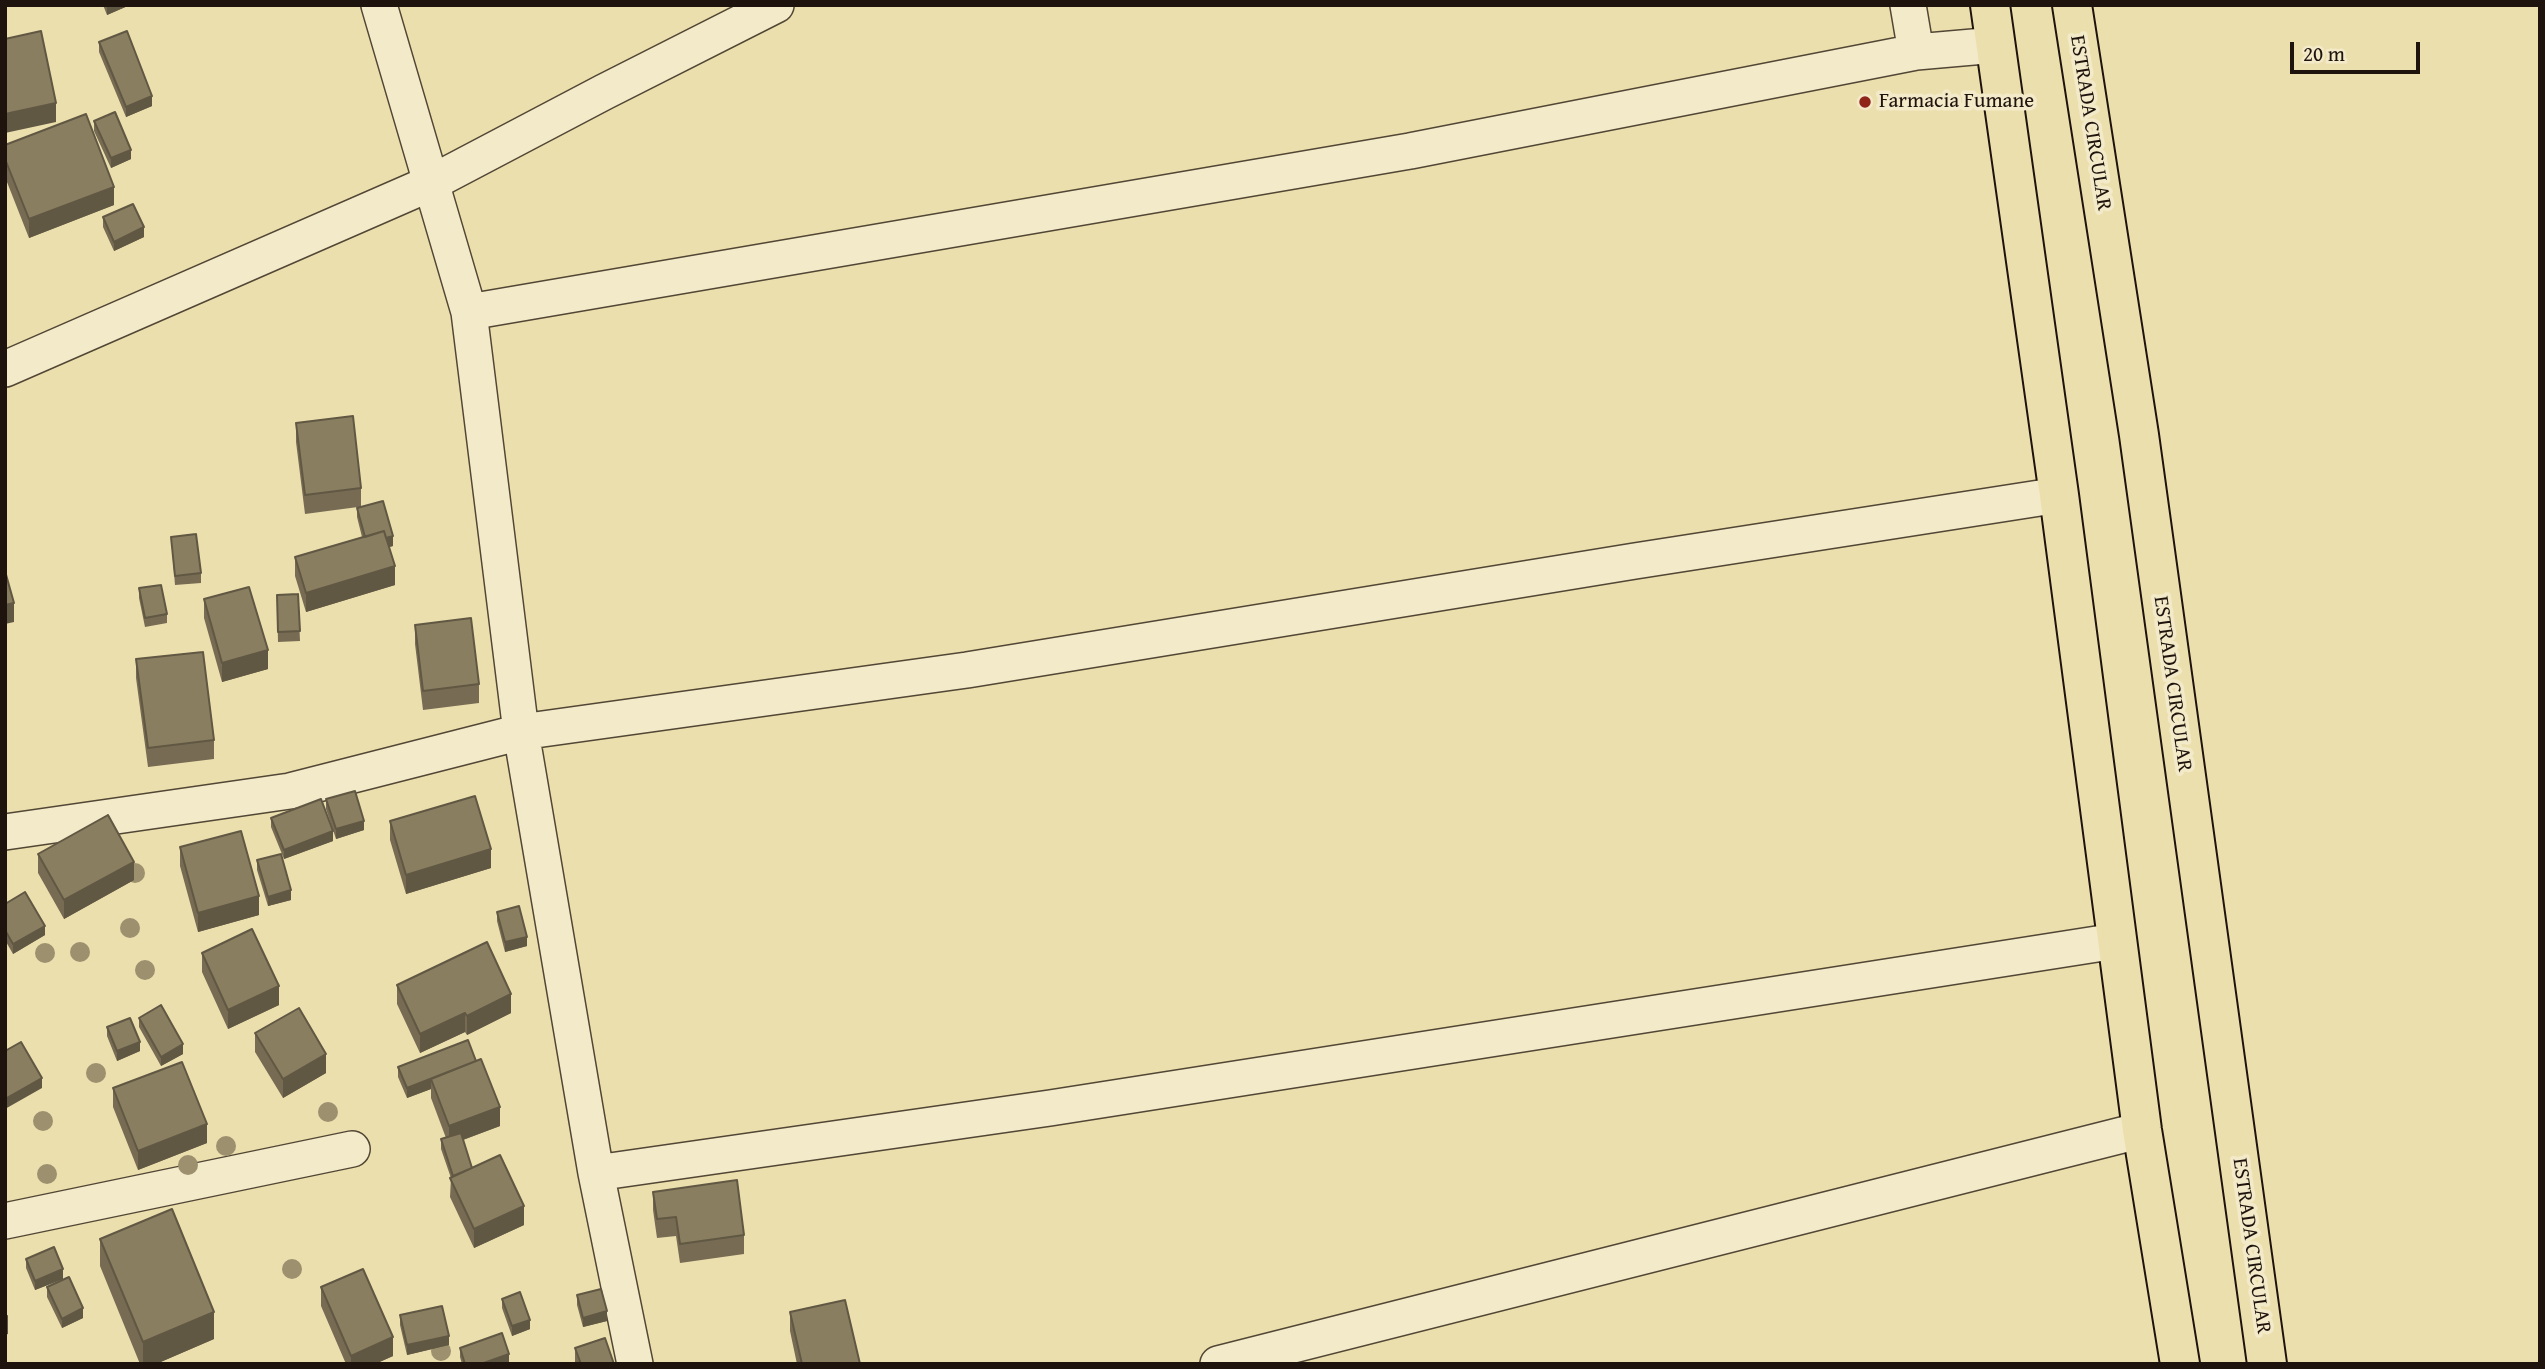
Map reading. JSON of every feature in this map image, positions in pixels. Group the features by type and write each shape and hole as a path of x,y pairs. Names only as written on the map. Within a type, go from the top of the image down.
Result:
{"main road":[{"path":"1990,5 2059,495 2142,1130 2180,1364"},
{"name":"ESTRADA CIRCULAR","path":"2072,5 2139,435 2267,1364"}],"street":[{"path":"379,5 469,312 521,732 596,1173 635,1364"},
{"path":"5,369 431,183 776,5"},
{"path":"1908,5 1916,52"},
{"path":"469,312 1410,151 1916,52 1996,45"},
{"path":"5,832 290,791 521,732 967,670 2059,495"},
{"path":"596,1173 1050,1108 2116,941"},
{"path":"1218,1364 2142,1130"},
{"path":"5,1222 352,1149"}],"building":[{"path":"41,31 56,103 5,114 5,39"},
{"path":"127,31 152,96 126,107 99,42"},
{"path":"115,112 131,150 111,158 94,121"},
{"path":"86,114 114,187 29,219 5,159 5,145"},
{"path":"133,204 144,227 114,242 103,217"},
{"path":"353,416 361,488 305,495 296,423"},
{"path":"383,501 393,536 386,538 384,531 365,537 357,508"},
{"path":"384,531 395,566 306,593 295,557"},
{"path":"196,534 201,573 175,576 171,537"},
{"path":"5,571 14,603 5,605"},
{"path":"161,585 167,614 145,618 139,588"},
{"path":"249,587 268,650 222,663 204,599"},
{"path":"298,594 300,631 278,632 277,595"},
{"path":"471,618 479,684 423,691 415,625"},
{"path":"203,652 214,740 148,748 136,659"},
{"path":"355,791 364,821 336,829 326,799"},
{"path":"475,796 491,849 406,875 390,821"},
{"path":"321,799 333,831 284,850 271,818"},
{"path":"108,815 134,862 64,900 38,854"},
{"path":"241,831 259,896 198,913 180,847"},
{"path":"281,854 291,890 268,897 257,860"},
{"path":"25,892 45,926 13,944 5,930 5,904"},
{"path":"519,906 527,937 505,942 497,912"},
{"path":"252,929 279,986 228,1010 202,953"},
{"path":"487,942 511,994 467,1016 465,1013 420,1034 397,985"},
{"path":"161,1005 183,1044 161,1057 139,1018"},
{"path":"299,1008 326,1054 283,1079 255,1033"},
{"path":"130,1018 140,1042 117,1051 107,1027"},
{"path":"468,1040 476,1061 407,1088 398,1067"},
{"path":"21,1042 42,1078 5,1099 5,1051"},
{"path":"481,1059 500,1107 449,1126 431,1079"},
{"path":"182,1062 207,1124 138,1151 113,1088"},
{"path":"461,1133 472,1168 453,1176 441,1139"},
{"path":"500,1155 524,1206 474,1229 450,1178"},
{"path":"737,1180 744,1235 680,1244 676,1217 657,1219 653,1192"},
{"path":"172,1209 214,1312 143,1342 100,1239"},
{"path":"54,1247 63,1269 35,1281 26,1259"},
{"path":"363,1269 393,1337 351,1356 321,1287"},
{"path":"69,1277 83,1308 62,1319 47,1287"},
{"path":"601,1289 607,1311 583,1318 577,1295"},
{"path":"520,1292 530,1320 512,1326 502,1299"},
{"path":"845,1300 860,1364 802,1364 790,1312"},
{"path":"442,1306 449,1336 407,1345 400,1315"},
{"path":"502,1333 509,1354 481,1364 465,1364 460,1348"},
{"path":"605,1338 614,1364 581,1364 575,1348"}],"place":[{"name":"Farmacia Fumane","path":"1865,102"}]}
